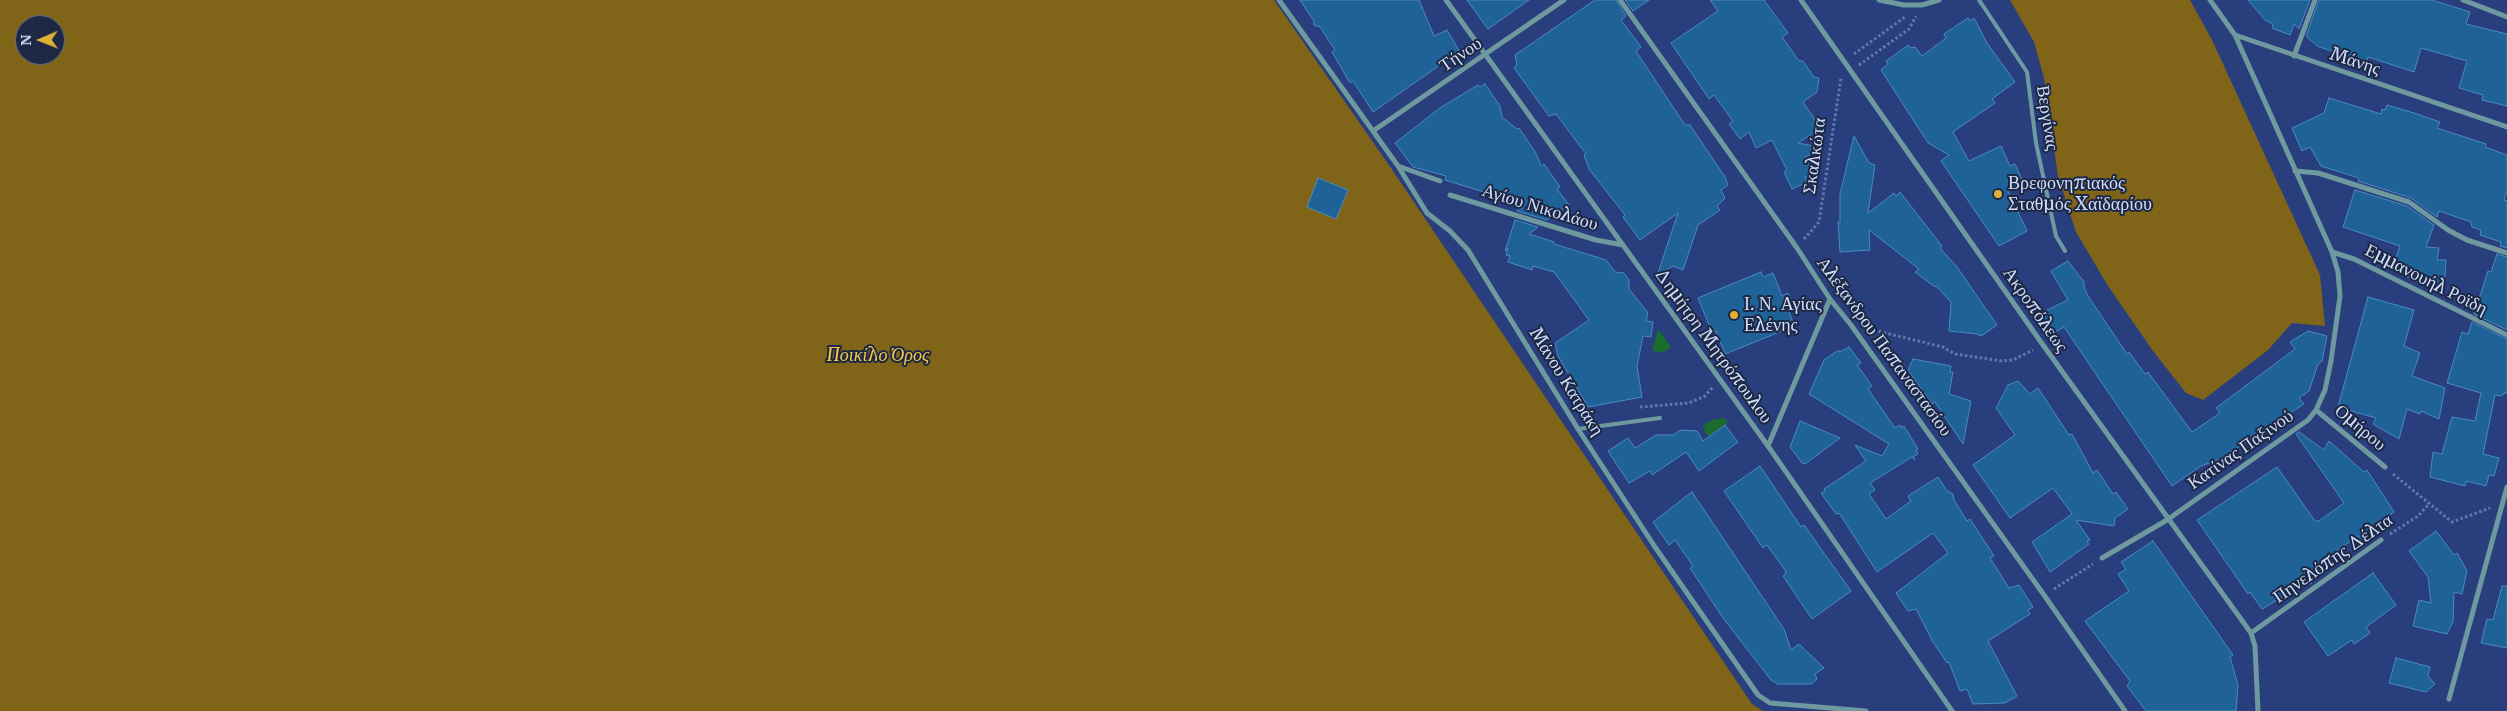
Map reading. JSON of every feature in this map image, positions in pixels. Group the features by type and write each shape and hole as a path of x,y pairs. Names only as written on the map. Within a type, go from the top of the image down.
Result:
{"street":[{"name":"Μάνου Κατράκη","path":"1279,0 1398,166 1427,213 1450,231 1468,250 1578,429 1655,547 1758,695 1770,703 1866,711"},
{"name":"Δημήτρη Μητρόπουλου","path":"1446,0 1768,446 1952,711"},
{"name":"Τήνου","path":"1373,131 1564,0"},
{"name":"Αλέξανδρου Παπαναστασίου","path":"1620,0 1797,248 1830,299 1851,325 2125,711"},
{"name":"Ακροπόλεως","path":"1801,0 2167,520 2251,633"},
{"path":"1879,0 1904,5 1922,5 1939,0"},
{"path":"2210,0 2235,35"},
{"path":"2294,56 2315,0"},
{"path":"2464,0 2507,17"},
{"name":"Μάνης","path":"2235,35 2507,127"},
{"name":"Κατίνας Παξινού","path":"2102,558 2143,532 2167,520 2293,432 2316,410 2325,390 2340,296 2338,272 2316,213 2295,171 2235,35"},
{"path":"1398,166 1440,181"},
{"path":"2295,171 2318,173 2409,202 2448,230 2468,240 2507,253"},
{"name":"Αγίου Νικολάου","path":"1450,195 1596,240 1623,245"},
{"name":"Εμμανουήλ Ροϊδη","path":"2332,252 2354,259 2507,335"},
{"path":"1768,446 1830,299"},
{"name":"Ομήρου","path":"2316,410 2385,467"},
{"path":"2449,699 2507,487"},
{"name":"Πηνελόπης Δέλτα","path":"2251,633 2381,540"},
{"path":"2251,633 2255,646 2258,711"}],"lane":[{"name":"Βεργίνας","path":"1979,0 2026,72 2036,143 2052,219 2056,236 2065,251"},
{"path":"1578,429 1660,418"}],"path":[{"path":"1844,62 1900,20"},
{"path":"1851,71 1909,29"},
{"name":"Σκαλκώτα","path":"1797,248 1819,222 1844,62"},
{"path":"1851,325 1943,347 1955,354 2002,361 2013,360 2043,345"},
{"path":"2385,467 2452,522 2488,508"},
{"name":"Πηνελόπης Δέλτα","path":"2381,540 2418,516 2429,504"},
{"path":"2044,595 2102,558"}],"green space":[{"name":"Ποικίλο Όρος","path":"0,0 1274,0 1391,168 1752,704 1763,711 0,711"},
{"path":"2010,0 2190,0 2212,40 2320,275 2325,326 2292,323 2268,350 2203,400 2186,393 2153,351 2108,286 2076,232 2058,176 2044,78 2034,42"}],"shaded area":[{"path":"1658,329 1671,347 1664,352 1652,351"},
{"path":"1724,418 1728,422 1709,436 1706,434 1703,426 1712,420"}],"building":[{"path":"1300,0 1419,0 1434,36 1447,30 1461,54 1440,65 1373,112 1353,81 1350,83 1332,52 1335,50 1320,27 1314,25 1314,21"},
{"path":"1467,0 1529,0 1488,29"},
{"path":"1595,0 1616,0 1626,16 1621,20 1641,47 1636,51 1685,125 1690,125 1725,177 1728,185 1721,190 1725,198 1717,206 1720,210 1698,225 1683,270 1673,266 1657,276 1678,213 1640,240 1623,217 1625,215 1589,169 1584,155 1586,154 1556,114 1549,116 1514,68 1517,65 1515,55"},
{"path":"1625,0 1649,0 1633,11"},
{"path":"1710,0 1764,0 1788,33 1782,37 1799,61 1803,61 1814,77 1819,78 1817,92 1803,102 1821,128 1798,143 1823,148 1805,157 1813,174 1805,177 1807,182 1792,189 1784,172 1787,170 1772,140 1756,148 1749,132 1740,139 1729,124 1733,121 1714,95 1709,99 1671,43 1718,11"},
{"path":"2248,0 2310,0 2299,29 2294,24 2290,35 2272,28 2273,24 2265,20"},
{"path":"2319,0 2432,0 2470,12 2466,24 2507,34 2507,106 2482,100 2483,95 2459,88 2467,61 2421,48 2414,72 2368,57 2366,63 2317,46 2306,36"},
{"path":"1968,18 1970,21 1974,18 1987,43 2015,82 1992,99 1995,103 1953,132 1969,161 2001,146 2010,166 2015,164 2024,184 2008,191 2027,231 1999,246 1941,161 1949,155 1928,143 1881,70 1888,64 1886,61 1908,45 1910,48 1915,47 1922,56 1946,38 1944,34"},
{"path":"1485,84 1500,106 1502,117 1517,129 1519,128 1536,153 1541,166 1544,164 1560,187 1557,189 1569,205 1547,220 1517,211 1520,203 1445,180 1446,176 1413,167 1395,143 1440,108 1478,85 1480,87"},
{"path":"2329,98 2381,114 2382,109 2385,110 2387,105 2414,113 2440,122 2437,128 2486,144 2485,147 2507,155 2507,192 2504,200 2507,201 2507,248 2500,246 2501,242 2480,235 2481,230 2472,227 2471,222 2439,211 2437,217 2411,198 2358,181 2359,178 2321,166 2310,147 2302,151 2292,128 2324,113"},
{"path":"1854,136 1869,163 1875,165 1868,213 1894,193 1896,196 1900,192 1942,246 1940,248 1957,267 1997,325 1981,336 1949,331 1951,302 1936,286 1915,272 1919,269 1869,230 1870,250 1840,252 1838,222 1840,222 1840,194"},
{"path":"1318,178 1348,190 1336,219 1307,207"},
{"path":"2355,190 2407,206 2434,225 2426,247 2439,248 2437,260 2446,260 2445,276 2437,292 2392,269 2400,246 2343,227"},
{"path":"1515,220 1538,227 1529,234 1606,260 1615,272 1624,273 1629,280 1629,289 1648,313 1646,321 1653,322 1651,337 1643,336 1637,366 1642,397 1588,407 1558,356 1555,343 1589,320 1554,272 1533,266 1532,270 1508,262 1510,256 1506,255 1508,248 1505,251"},
{"path":"2497,254 2507,257 2507,330 2474,314 2488,271 2491,272"},
{"path":"2068,261 2084,282 2088,296 2127,354 2129,352 2145,374 2148,372 2192,432 2220,413 2216,408 2295,349 2290,342 2308,331 2327,336 2322,361 2318,364 2309,391 2299,398 2304,404 2220,459 2201,466 2172,486 2064,327 2047,337 2038,319 2047,314 2045,311 2068,300 2051,271"},
{"name":"Ι. Ν. Αγίας Ελένης","path":"1761,272 1763,277 1773,273 1782,296 1788,293 1795,309 1789,312 1793,322 1785,325 1787,329 1725,354 1716,331 1712,332 1698,298"},
{"path":"2368,297 2414,310 2404,346 2420,353 2412,376 2445,388 2439,419 2421,411 2420,414 2407,409 2399,439 2373,424 2376,418 2338,407"},
{"path":"2472,322 2507,339 2507,393 2504,393 2502,396 2495,395 2483,454 2499,458 2494,476 2489,475 2486,486 2466,481 2465,486 2430,477 2433,452 2442,454 2452,417 2475,421 2481,393 2447,383 2462,332 2468,334"},
{"path":"1849,347 1861,363 1857,365 1872,386 1868,389 1895,428 1900,425 1902,428 1904,426 1918,449 1916,450 1918,454 1913,457 1915,460 1912,457 1870,483 1875,490 1869,494 1886,519 1911,501 1908,496 1938,477 1947,491 1953,494 1954,500 1967,521 1970,519 1994,556 1990,558 2009,588 2019,585 2033,607 2028,610 2030,614 1988,641 2017,696 2005,703 1973,704 1967,689 1960,691 1949,662 1947,663 1933,642 1916,609 1908,611 1896,593 1948,553 1933,533 1877,572 1839,513 1836,514 1821,493 1825,491 1824,489 1866,461 1855,445 1882,456 1889,444 1809,394 1824,360 1837,351 1842,351"},
{"path":"1913,359 1951,366 1950,372 1953,372 1949,394 1971,401 1963,444 1935,402 1932,404 1908,370"},
{"path":"2018,381 2030,394 2038,388 2069,435 2072,434 2093,473 2097,470 2113,494 2116,492 2128,509 2115,518 2114,526 2076,520 2090,540 2087,542 2089,544 2050,572 2032,542 2072,514 2053,488 2010,518 1973,465 2015,435 1996,408 2008,385"},
{"path":"1800,421 1840,438 1805,464 1802,463 1790,447"},
{"path":"1725,425 1738,442 1699,471 1686,452 1652,475 1650,471 1629,483 1608,451 1628,438 1635,448 1656,435 1674,435 1680,430 1697,431 1703,441"},
{"path":"2299,432 2324,450 2329,441 2364,472 2367,470 2394,512 2374,530 2375,532 2362,541 2358,536 2320,562 2325,569 2313,577 2311,584 2306,583 2262,609 2250,592 2248,594 2197,520 2277,467 2315,521 2319,521 2344,503 2296,434"},
{"path":"1760,466 1801,527 1804,525 1851,591 1812,619 1783,576 1786,574 1785,570 1767,545 1763,548 1724,491"},
{"path":"1692,492 1784,629 1791,650 1799,644 1824,668 1815,674 1817,679 1811,684 1778,684 1771,680 1723,618 1690,568 1693,566 1675,540 1669,545 1653,522"},
{"path":"2436,531 2454,555 2457,553 2467,571 2462,594 2454,592 2453,622 2447,634 2413,626 2419,600 2431,603 2428,577 2409,551"},
{"path":"2153,541 2233,655 2230,657 2238,685 2236,711 2146,711 2127,686 2130,681 2085,621 2129,591 2118,574 2126,569 2121,562"},
{"path":"2373,573 2396,605 2366,627 2370,633 2354,644 2352,640 2328,656 2304,622"},
{"path":"2502,586 2507,586 2507,648 2481,643 2487,619 2493,620"},
{"path":"2396,658 2430,667 2428,676 2435,684 2426,692 2389,683"}],"place":[{"name":"Βρεφονηπιακός Σταθμός Χαϊδαρίου","path":"1998,194"},
{"name":"Ι. Ν. Αγίας Ελένης","path":"1734,315"}]}
